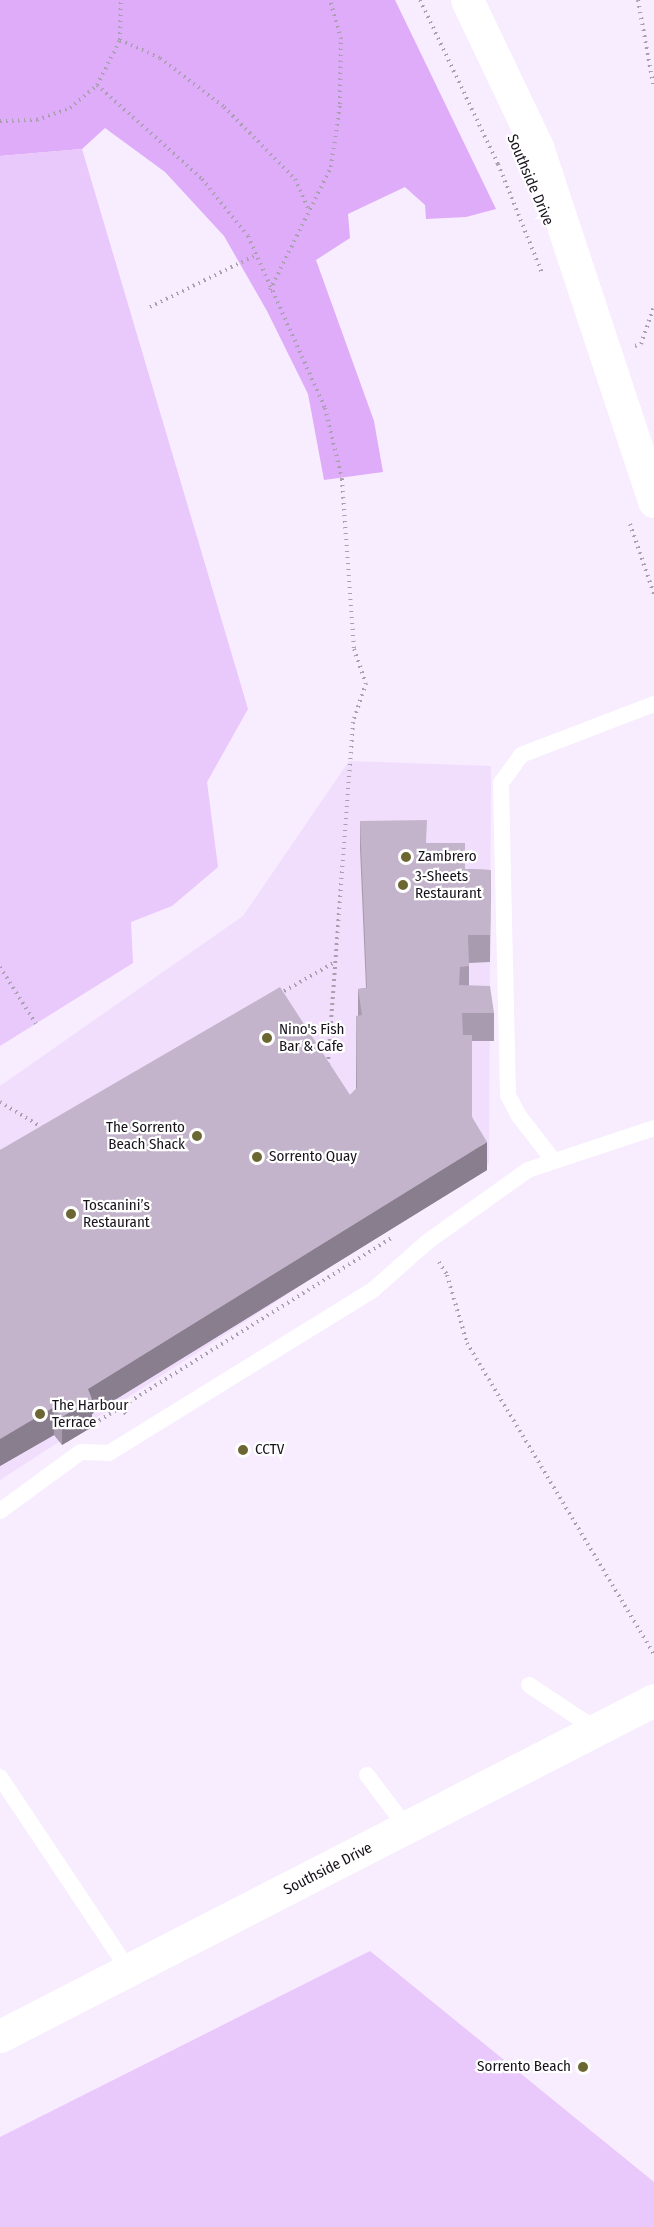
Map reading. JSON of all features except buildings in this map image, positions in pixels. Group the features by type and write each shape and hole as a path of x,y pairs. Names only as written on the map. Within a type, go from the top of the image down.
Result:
{"street":[{"name":"Southside Drive","path":"446,0 522,157 607,364"},
{"name":"Southside Drive","path":"468,0 537,147 607,364 641,509"},
{"name":"Southside Drive","path":"0,2036 130,1972 654,1700"}],"lane":[{"path":"553,1160 519,1116 508,1095 501,783 521,755 654,704"},
{"path":"0,1511 81,1452 109,1453 373,1290 427,1242 528,1170 654,1128"},
{"path":"529,1685 597,1730"},
{"path":"367,1775 407,1828"},
{"path":"1,1781 130,1972"}],"path":[{"path":"0,121 37,120 59,112 97,85 120,40 122,0"},
{"path":"269,290 331,167 340,104 341,39 330,0"},
{"path":"420,0 498,164 547,286"},
{"path":"638,0 654,90"},
{"path":"120,40 160,58 224,107 295,179 310,212"},
{"path":"97,85 202,180 248,236 269,290 325,408 342,479 354,649 366,683 352,722 327,1075"},
{"path":"150,307 256,255"},
{"path":"641,509 654,594"},
{"path":"273,998 335,962"},
{"path":"0,967 36,1024"},
{"path":"0,1102 46,1130 37,1136"},
{"path":"84,1431 398,1234"},
{"path":"447,1275 466,1343 654,1654"},
{"path":"110,1387 139,1435"}],"shaded area":[{"path":"0,0 395,0 496,209 466,217 426,219 425,205 405,187 348,214 350,238 316,260 374,421 383,472 324,480 308,394 267,311 224,236 165,172 105,128 82,149 0,156"},
{"path":"82,149 248,709 207,782 218,867 172,906 131,922 133,963 0,1046 0,156"},
{"name":"Sorrento Quay","path":"349,761 491,766 489,1164 0,1480 0,1086 243,916"},
{"path":"370,1951 654,2182 654,2227 0,2227 0,2137"}],"place":[{"name":"Zambrero","path":"406,857"},
{"name":"3-Sheets Restaurant","path":"403,885"},
{"name":"Nino's Fish Bar & Cafe","path":"267,1038"},
{"name":"The Sorrento Beach Shack","path":"197,1136"},
{"name":"Sorrento Quay","path":"257,1157"},
{"name":"Toscanini’s Restaurant","path":"71,1214"},
{"name":"The Harbour Terrace","path":"40,1414"},
{"name":"CCTV","path":"243,1450"},
{"name":"Sorrento Beach","path":"583,2067"}]}
